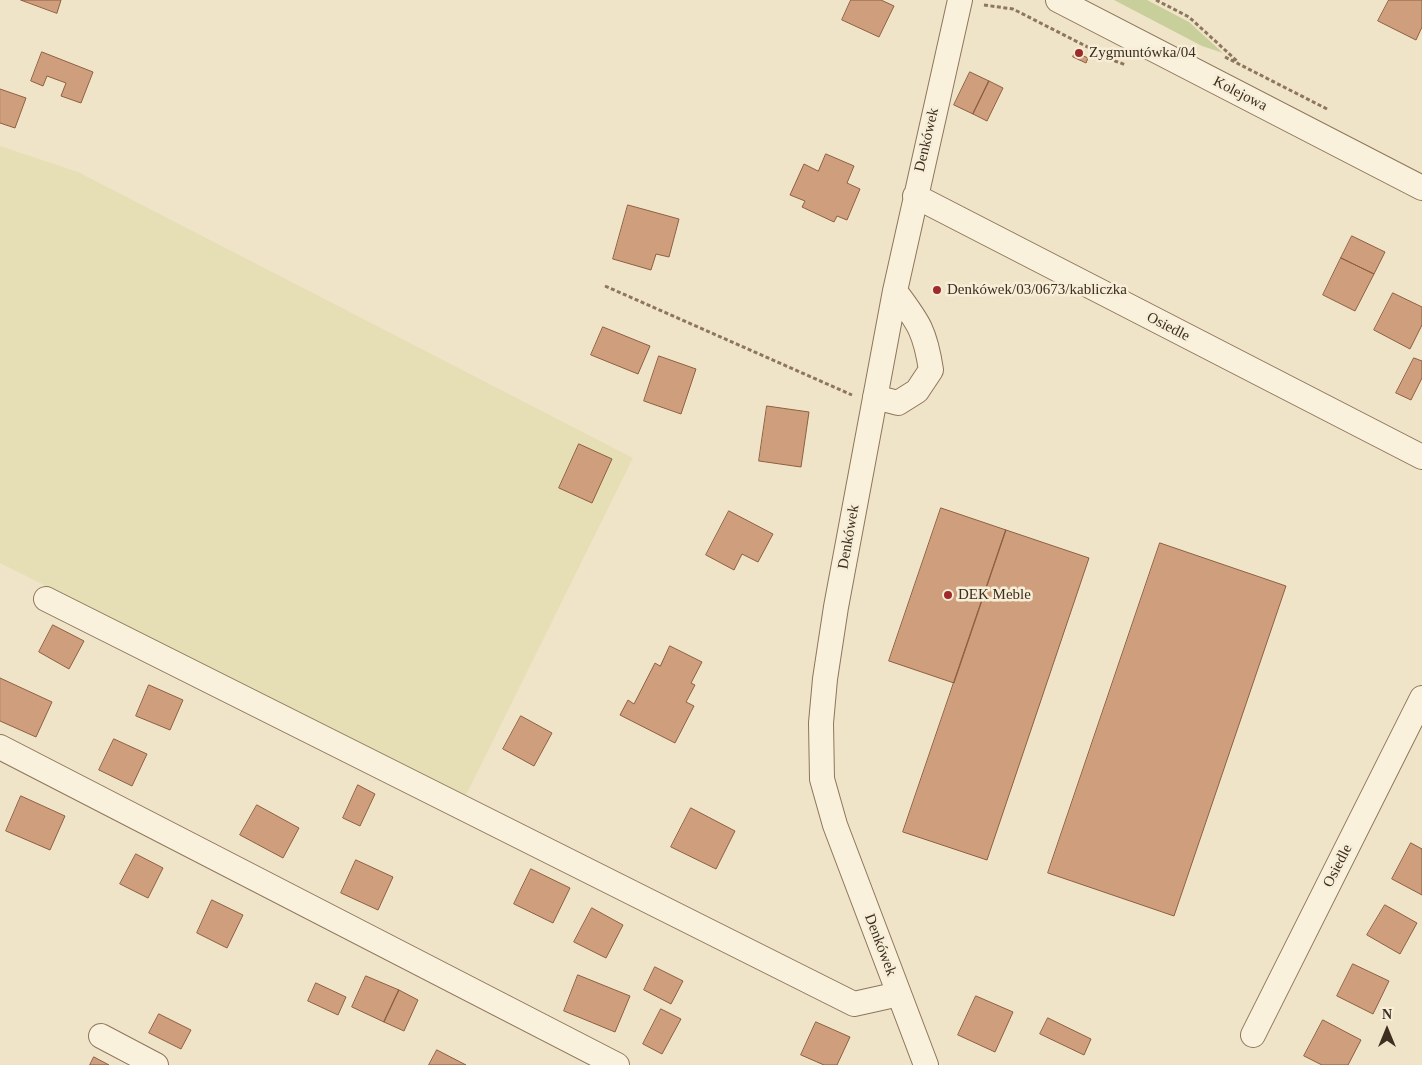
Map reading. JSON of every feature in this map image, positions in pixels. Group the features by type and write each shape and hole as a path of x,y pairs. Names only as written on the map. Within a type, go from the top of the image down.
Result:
{"street":[{"name":"Denkówek","path":"926,1065 834,825 822,779 820,722 825,679 895,290 960,0"},
{"name":"Kolejowa","path":"1058,0 1422,188"},
{"name":"Osiedle","path":"915,196 1422,457"},
{"path":"875,398 898,404 917,391 931,370 928,346 920,323 895,290"},
{"path":"46,599 854,1004 899,994"},
{"name":"Osiedle","path":"1253,1035 1422,698"},
{"path":"0,747 617,1065"},
{"path":"100,1036 156,1065"}],"path":[{"path":"1156,0 1190,18 1239,63"},
{"path":"605,286 850,395 875,398"}],"shaded area":[{"path":"0,146 78,172 633,458 466,795 0,563"}],"green space":[{"path":"1114,0 1147,0 1189,22 1223,53 1202,46"}],"building":[{"path":"21,0 61,0 57,13"},
{"path":"851,0 881,0 894,6 879,37 842,20"},
{"path":"1389,0 1422,0 1422,27 1416,40 1378,21"},
{"path":"42,52 93,72 81,103 61,96 66,83 47,76 43,86 31,81"},
{"path":"1075,52 1088,58 1086,63 1073,57"},
{"path":"970,72 989,81 973,114 954,105"},
{"path":"989,81 1003,88 987,121 973,114"},
{"path":"0,89 26,98 15,128 0,123"},
{"path":"826,154 854,166 847,183 860,189 847,220 837,216 834,222 802,207 805,201 790,195 804,164 818,171"},
{"path":"628,205 679,219 669,257 656,254 651,270 613,259"},
{"path":"1352,236 1385,252 1374,274 1341,258"},
{"path":"1341,258 1374,274 1355,311 1323,295"},
{"path":"1393,293 1422,307 1422,325 1410,349 1374,330"},
{"path":"603,327 650,346 638,374 591,355"},
{"path":"659,356 696,369 681,414 644,401"},
{"path":"1414,358 1422,361 1422,378 1411,400 1396,393"},
{"path":"767,406 809,412 801,467 759,461"},
{"path":"579,444 612,459 592,503 559,488"},
{"name":"DEK Meble","path":"941,508 1006,530 954,683 889,661"},
{"path":"729,511 773,534 758,562 742,554 734,570 706,555"},
{"path":"1006,530 1089,558 987,860 903,832"},
{"path":"1160,543 1286,586 1174,916 1048,873"},
{"path":"53,625 84,641 69,669 39,652"},
{"path":"670,646 702,662 691,683 695,685 686,702 694,706 675,743 620,715 628,700 634,704 655,663 660,666"},
{"path":"0,678 52,702 36,737 0,721"},
{"path":"149,685 183,700 170,730 136,716"},
{"path":"521,716 552,733 534,766 503,749"},
{"path":"114,739 147,754 132,786 99,770"},
{"path":"358,785 375,794 360,826 343,818"},
{"path":"21,796 65,816 50,850 6,831"},
{"path":"257,805 299,828 283,858 240,835"},
{"path":"691,808 735,831 716,869 671,847"},
{"path":"1411,843 1422,849 1422,895 1392,879"},
{"path":"136,854 163,868 148,898 120,884"},
{"path":"356,860 393,877 378,910 341,893"},
{"path":"531,869 570,888 553,923 514,904"},
{"path":"212,900 243,915 227,948 197,933"},
{"path":"1385,905 1417,923 1400,954 1367,935"},
{"path":"592,908 623,925 606,958 574,942"},
{"path":"1353,964 1389,981 1373,1014 1337,996"},
{"path":"655,967 683,981 671,1004 644,990"},
{"path":"578,975 630,996 615,1032 564,1011"},
{"path":"366,976 399,990 384,1022 352,1007"},
{"path":"316,983 346,997 338,1015 308,1001"},
{"path":"399,990 418,1000 404,1031 384,1022"},
{"path":"976,996 1013,1012 995,1052 958,1035"},
{"path":"661,1009 681,1019 662,1054 643,1044"},
{"path":"159,1014 191,1030 181,1049 149,1033"},
{"path":"1048,1018 1091,1039 1084,1055 1040,1034"},
{"path":"1323,1020 1361,1040 1348,1065 1322,1065 1304,1056"},
{"path":"816,1022 850,1037 837,1065 824,1065 801,1055"},
{"path":"437,1050 466,1065 429,1065"},
{"path":"94,1057 109,1065 90,1065"}],"place":[{"name":"Zygmuntówka/04","path":"1079,53"},
{"name":"Denkówek/03/0673/kabliczka","path":"937,290"},
{"name":"DEK Meble","path":"948,595"}]}
